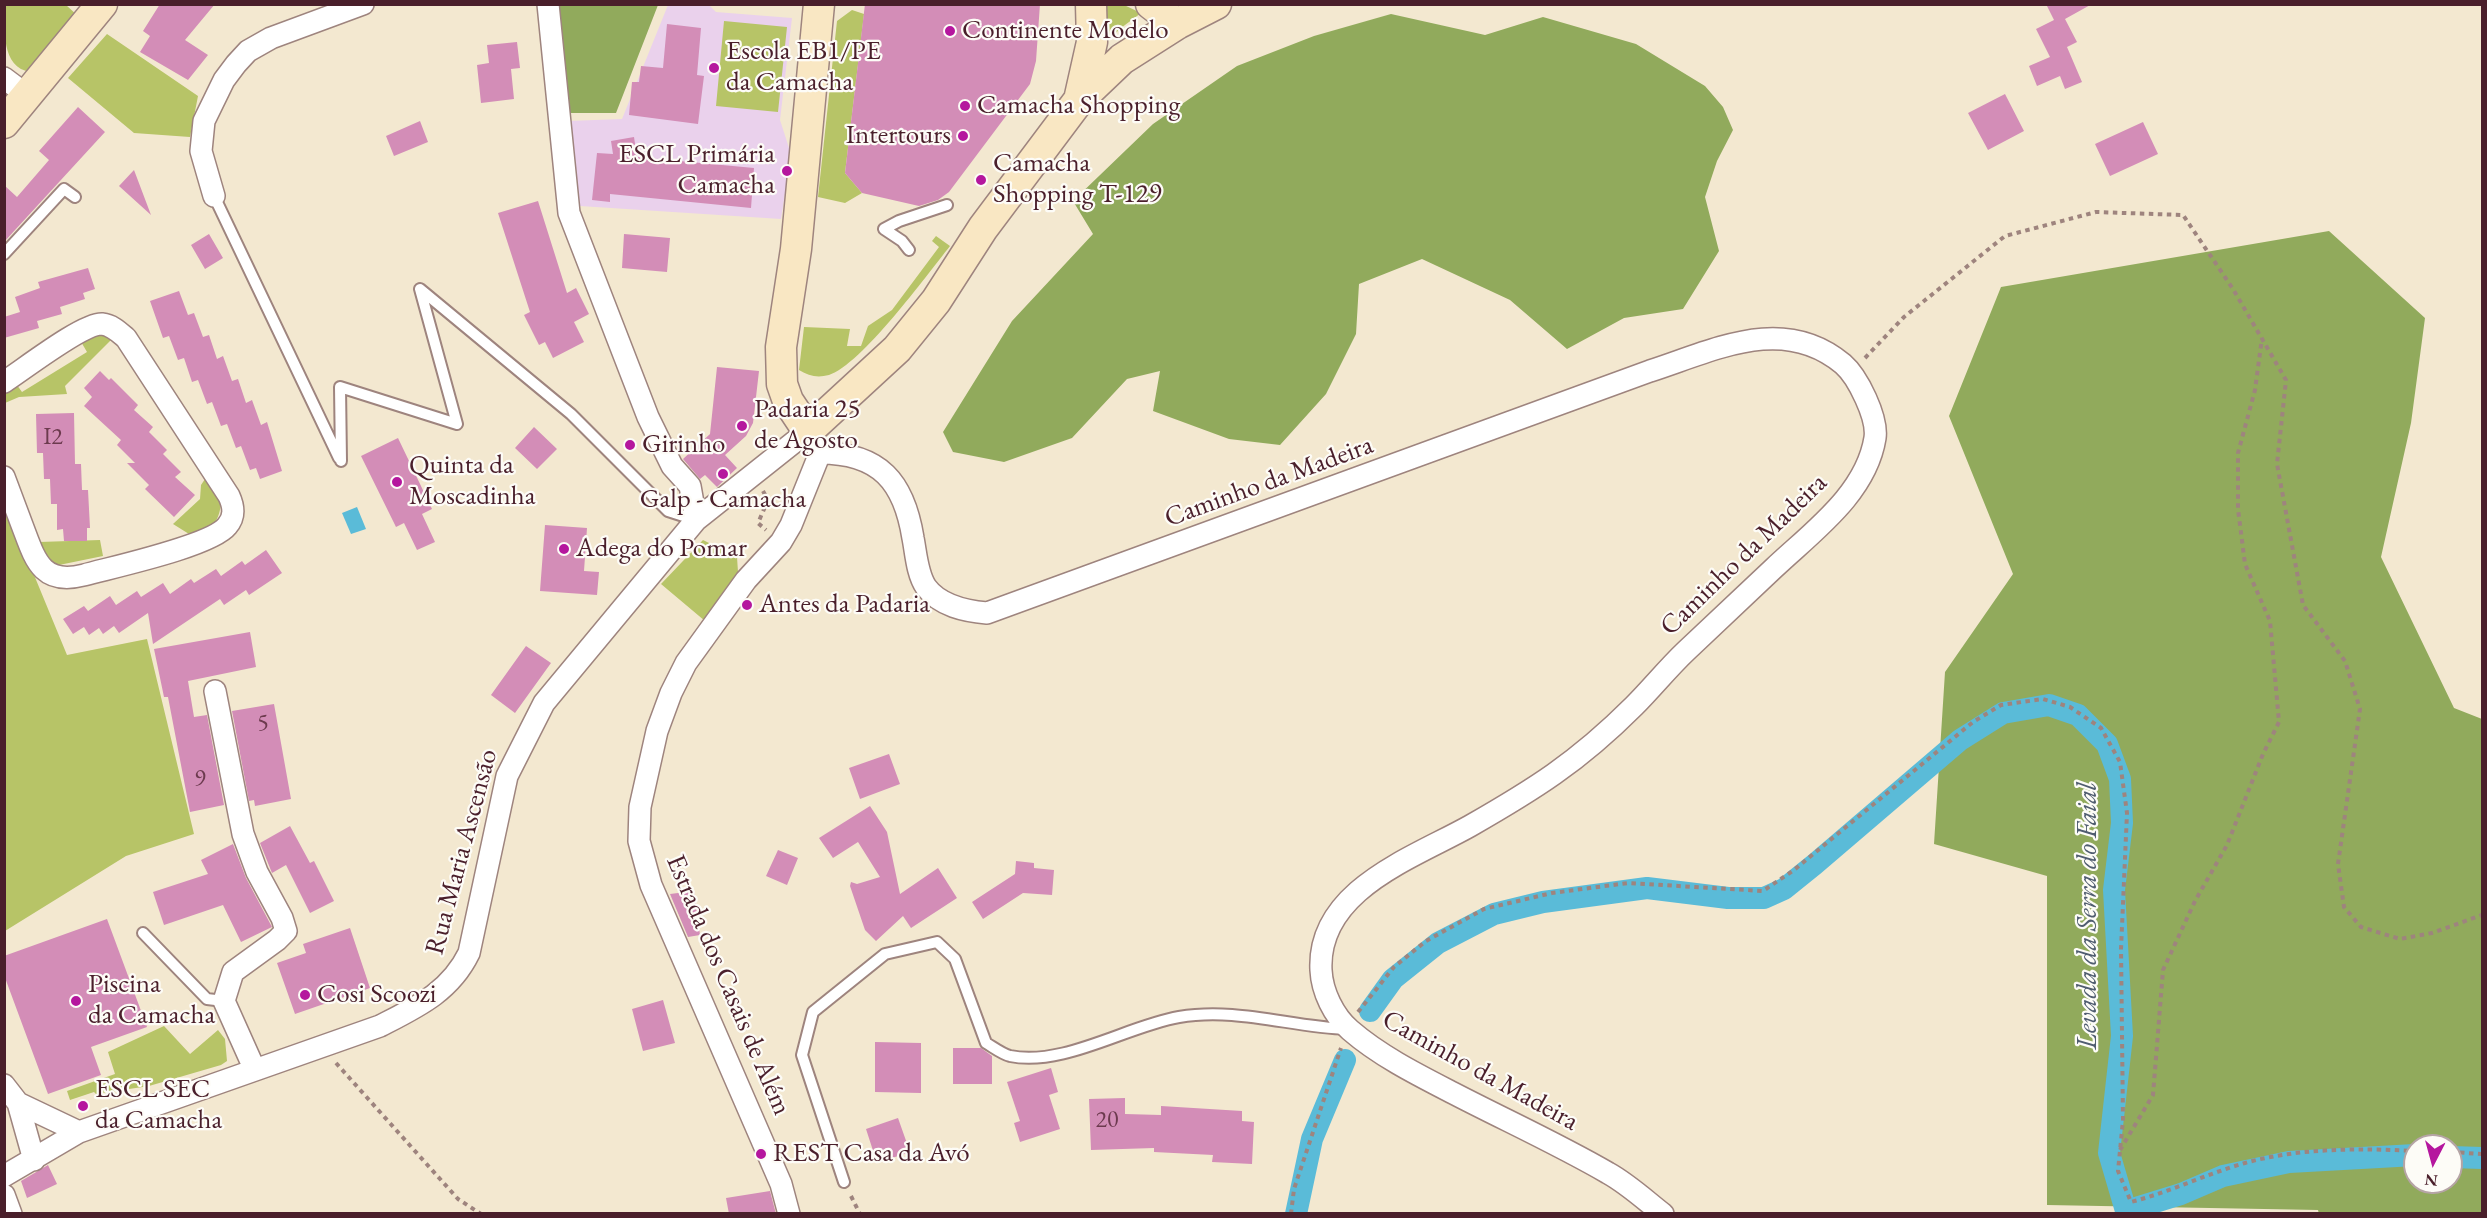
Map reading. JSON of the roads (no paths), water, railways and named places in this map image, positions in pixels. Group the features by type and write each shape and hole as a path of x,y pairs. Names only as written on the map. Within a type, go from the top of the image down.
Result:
{"main road":[{"path":"4,123 16,87 102,4"},
{"path":"1079,100 1092,42 1091,4"},
{"path":"1151,4 1177,14"},
{"path":"822,5 796,249 781,347 783,384 788,401 814,442 897,349 936,301 983,228 1079,100 1122,59 1177,14 1216,4"}],"street":[{"path":"214,196 201,151 204,121 224,80 248,51 271,38 325,11 363,4"},
{"path":"548,4 569,213 648,417 672,466 690,486 696,520"},
{"path":"4,382 84,329 101,324 112,327 126,338 230,496 233,506 232,519 214,537 76,577 59,578 38,564 4,477"},
{"name":"Caminho da Madeira","path":"814,442 854,456 884,471 893,480 906,507 926,587 944,603 967,611 987,614 1650,371 1727,346 1786,337 1820,348 1851,372 1872,415 1876,436 1866,464 1838,508 1680,657 1633,708 1554,774 1469,826 1408,857 1365,885 1343,907 1329,932 1322,952 1321,971 1332,1008 1348,1029 1407,1069 1612,1174 1663,1214"},
{"name":"Rua Maria Ascensão","path":"4,1176 79,1132 254,1068 380,1026 422,1005 449,985 460,971 474,933 507,776 526,734 544,703 568,671 696,520 814,442"},
{"name":"Estrada dos Casais de Além","path":"789,1214 781,1184 651,885 639,841 640,807 657,731 686,663 746,580 786,533 814,442"},
{"path":"215,691 243,834 257,872 286,931 233,972 224,1001 254,1068"},
{"path":"4,1086 18,1103 34,1160"},
{"path":"18,1103 79,1132"},
{"path":"4,1195 11,1214"}],"lane":[{"path":"4,254 64,189 75,197"},
{"path":"214,196 341,461 340,387 457,424 420,289 571,414 668,511 696,520"},
{"path":"909,250 902,241 884,229 899,221 947,205"},
{"path":"143,933 207,999 224,1001"},
{"path":"844,1182 802,1055 813,1012 885,954 937,942 955,959 986,1043 1010,1056 1050,1056 1179,1017 1239,1014 1325,1028 1348,1029"}],"water":[{"path":"357,507 366,529 351,534 342,513"}],"waterway":[{"name":"Levada da Serra do Faial","path":"1370,1011 1393,979 1438,943 1494,914 1543,902 1647,888 1728,898 1764,898 1784,889 1960,740 2003,713 2049,705 2078,715 2107,744 2120,779 2122,823 2114,890 2122,1036 2109,1153 2126,1211 2181,1194 2223,1176 2289,1162 2403,1156"},
{"name":"Levada da Serra do Faial","path":"1296,1214 1312,1139 1345,1060"},
{"name":"Levada da Serra do Faial","path":"2463,1157 2482,1158"}],"place":[{"name":"Continente Modelo","path":"950,31"},
{"name":"Escola EB1/PE da Camacha","path":"714,68"},
{"name":"Camacha Shopping","path":"965,106"},
{"name":"Intertours","path":"963,136"},
{"name":"ESCL Primária Camacha","path":"787,171"},
{"name":"Camacha Shopping T-129","path":"981,180"},
{"name":"Padaria 25 de Agosto","path":"742,426"},
{"name":"Girinho","path":"630,445"},
{"name":"Galp - Camacha","path":"723,474"},
{"name":"Quinta da Moscadinha","path":"397,482"},
{"name":"Adega do Pomar","path":"564,549"},
{"name":"Antes da Padaria","path":"747,605"},
{"name":"Cosi Scoozi","path":"305,995"},
{"name":"Piscina da Camacha","path":"76,1001"},
{"name":"ESCL SEC da Camacha","path":"83,1106"},
{"name":"REST Casa da Avó","path":"761,1154"}]}
